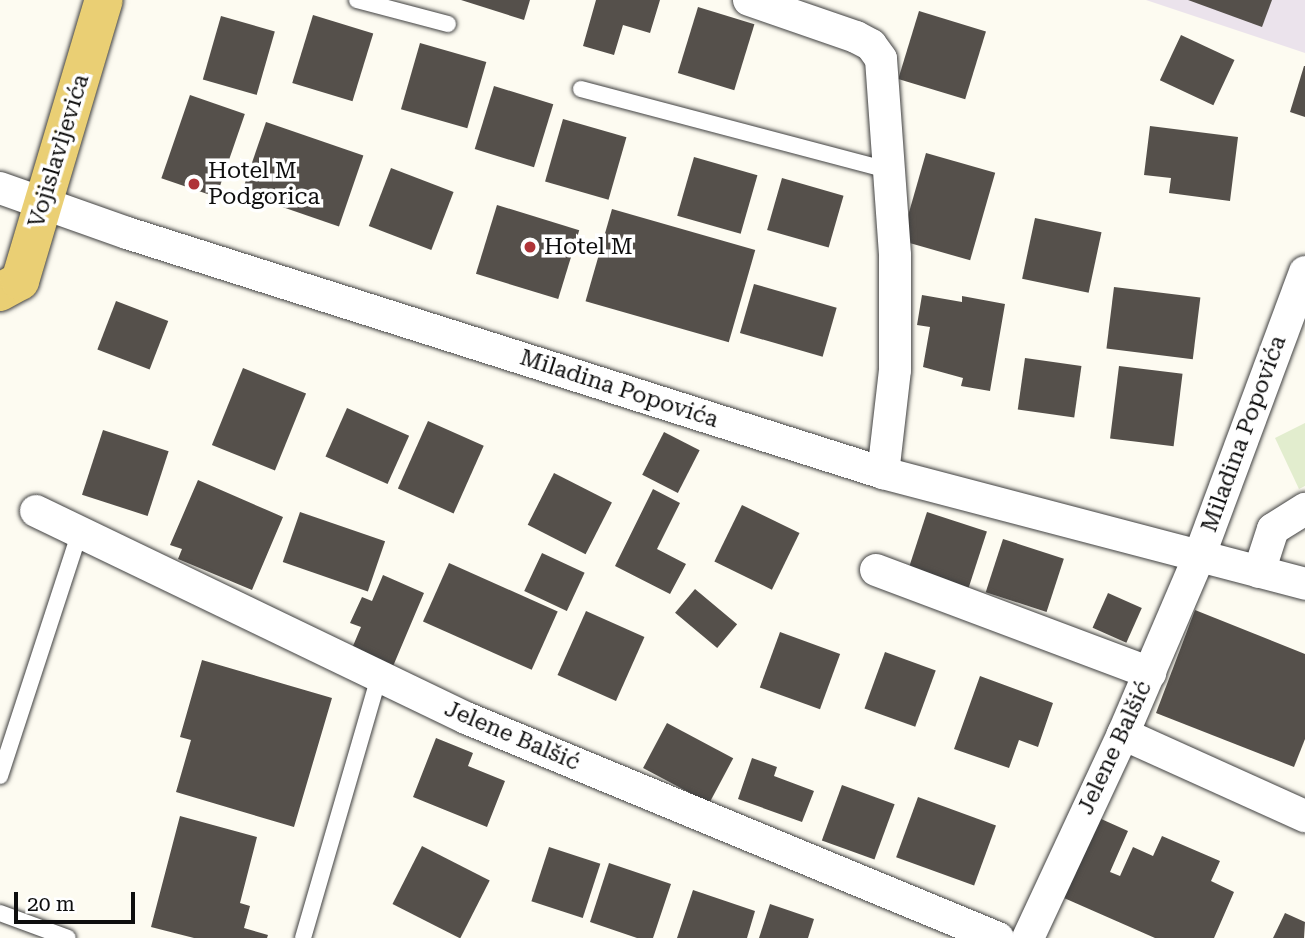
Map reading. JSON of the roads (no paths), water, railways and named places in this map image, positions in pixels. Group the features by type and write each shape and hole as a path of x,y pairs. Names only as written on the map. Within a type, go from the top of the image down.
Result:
{"main road":[{"name":"Vojislavljevića","path":"0,292 20,281 104,0"}],"street":[{"path":"749,0 856,37 871,45 881,60 885,81 895,256 895,370 883,473"},
{"name":"Miladina Popovića","path":"0,188 128,233 883,473 1305,584"},
{"name":"Miladina Popovića","path":"1199,557 1305,272"},
{"path":"1259,572 1273,529 1305,509"},
{"name":"Jelene Balšić","path":"36,511 466,718 998,938"},
{"name":"Jelene Balšić","path":"1028,938 1123,734 1199,557"},
{"path":"876,570 1150,673"},
{"path":"1123,734 1305,817"}],"lane":[{"path":"357,0 448,24"},
{"path":"581,89 891,171"},
{"path":"0,776 80,531"},
{"path":"303,938 379,677"},
{"path":"0,913 68,938"}],"place":[{"name":"Hotel M Podgorica","path":"194,184"},
{"name":"Hotel M","path":"530,247"}]}
